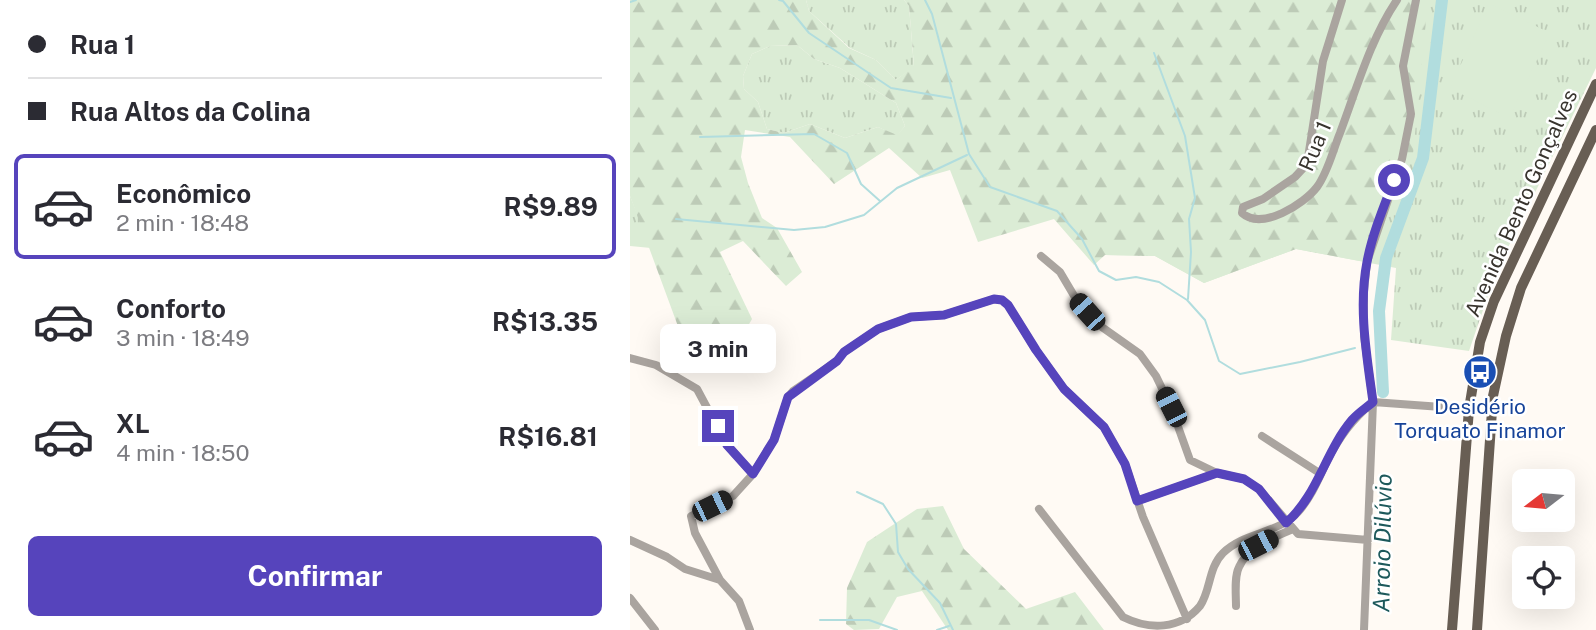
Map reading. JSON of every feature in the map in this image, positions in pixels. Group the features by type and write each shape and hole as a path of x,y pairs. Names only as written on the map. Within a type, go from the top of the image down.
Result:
{"main road":[{"name":"Avenida Bento Gonçalves","path":"1452,630 1469,409 1480,342 1494,301 1596,84"},
{"name":"Avenida Bento Gonçalves","path":"1477,630 1493,396 1506,336 1521,288 1596,130"}],"street":[{"name":"Rua 1","path":"1342,0 1323,61 1307,164 1295,177 1264,199 1243,206 1242,213 1247,217 1275,216 1298,205 1317,186 1381,24 1397,0"},
{"path":"1364,630 1373,402 1364,336 1364,291 1367,262 1402,159 1411,114 1403,66 1416,0"},
{"path":"1041,256 1060,272 1076,299 1099,325 1140,354 1156,376 1171,407 1189,459 1217,473 1244,479 1259,489 1290,526 1303,535 1368,540"},
{"path":"747,629 739,601 720,580 695,533 691,516 733,496 753,474 774,440 788,397 837,361 844,352 878,329 911,317 944,315 994,299 1002,300 1008,305 1064,389 1104,427 1125,464 1137,501 1187,619"},
{"path":"630,358 656,365 697,388 727,445 753,474"},
{"path":"1236,606 1238,569 1243,561 1258,545 1290,526 1305,505 1352,420 1373,402 1469,409"},
{"path":"1262,436 1321,474"},
{"path":"1137,501 1217,473"},
{"path":"1038,509 1123,617 1137,625 1158,630 1187,619 1200,606 1210,573 1221,555 1236,542 1290,526"},
{"path":"630,540 667,557 685,569 720,580"},
{"path":"630,598 655,630"}],"green space":[{"path":"630,0 806,0 809,11 849,48 876,60 896,80 914,66 909,6 904,0 1428,0 1413,154 1385,212 1380,240 1365,233 1360,261 1296,249 1204,283 1155,256 1105,255 1094,265 1054,219 978,242 950,170 922,178 889,148 834,184 790,137 745,130 741,157 762,218 777,228 802,272 786,286 743,241 720,252 752,319 734,350 679,329 630,196","holes":["797,45 814,59 840,68 896,103 905,126 897,135 878,127 845,138 810,124 784,133 767,129 758,102 744,89 743,76 752,54 770,46"]},
{"path":"806,0 904,0 909,6 914,67 896,80 876,60 850,48 809,11"},
{"path":"934,0 1596,0 1596,68 1496,272 1469,351 1391,340 1396,268 1296,249 1204,283 1155,256 1105,255"},
{"path":"1489,3 1550,33 1509,118 1450,88"},
{"path":"797,45 814,59 840,68 896,103 905,126 897,136 878,127 845,138 810,124 784,133 767,129 758,102 744,89 743,76 752,54 770,46"},
{"path":"630,196 651,248 630,246"},
{"path":"943,506 964,549 1026,609 1075,592 1104,630 948,630 922,591 897,597 879,629 854,630 846,624 847,588 867,542 917,509"}],"waterway":[{"path":"630,2 636,0"},
{"path":"779,0 783,1 809,33 891,88 951,98"},
{"path":"925,0 932,14 969,154 990,187 1057,211 1082,239 1099,271 1116,280 1136,277 1159,282 1187,300 1205,320 1219,361 1240,374 1355,348"},
{"name":"Arroio Dilúvio","path":"1383,392 1379,311 1386,258 1423,158 1442,0"},
{"path":"1154,53 1185,136 1195,198 1189,219 1191,252 1188,299"},
{"path":"700,137 814,134 847,153 861,184 880,201"},
{"path":"676,219 794,230 825,227 864,215 897,188 967,155"},
{"path":"857,492 883,504 896,524 898,552 908,569 940,603 953,630"},
{"path":"820,620 869,620 897,630"},
{"path":"937,630 949,626"}],"place":[{"name":"Desidério Torquato Finamor","path":"1480,372"}],"route":[{"path":"718,426 727,445 753,474 774,440 788,397 837,361 844,352 878,329 911,317 944,315 994,299 1002,300 1064,389 1104,427 1125,464 1137,501 1217,473 1244,479 1259,489 1286,523 1305,505 1334,448 1352,420 1373,402 1364,336 1364,291 1367,262 1394,180"}]}
